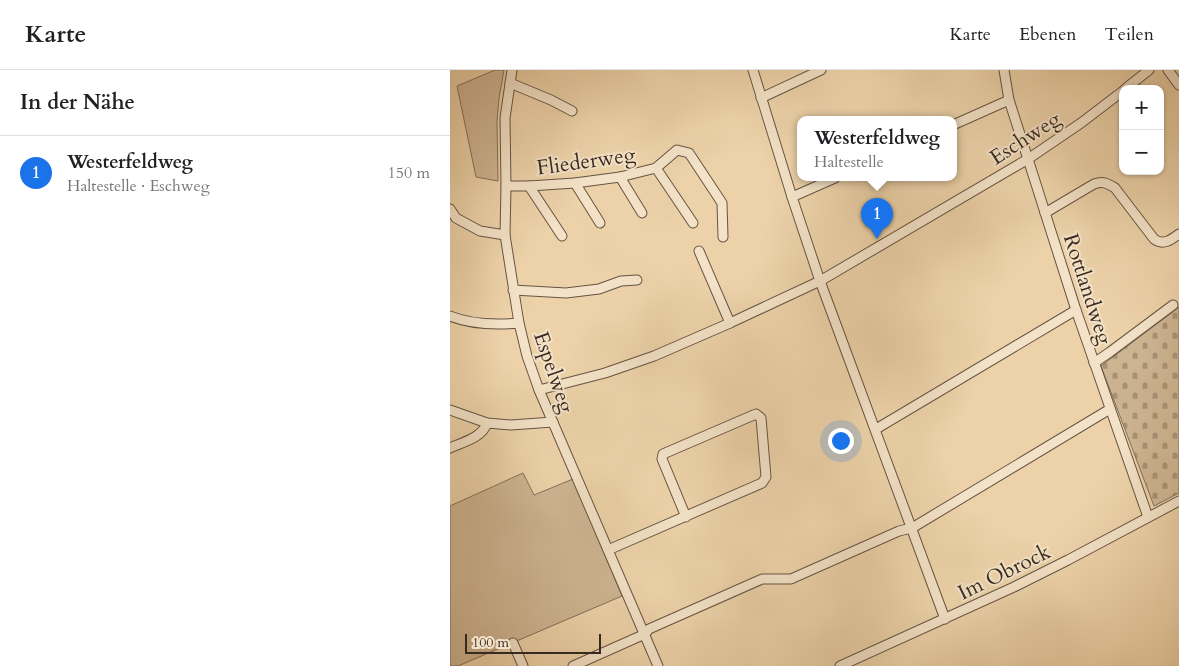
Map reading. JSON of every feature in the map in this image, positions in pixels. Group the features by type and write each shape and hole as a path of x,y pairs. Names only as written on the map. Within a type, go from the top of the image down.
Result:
{"street":[{"name":"Espelweg","path":"512,70 505,118 505,235 513,290 527,356 539,390 658,666"},
{"path":"754,70 761,98 820,281 946,619"},
{"path":"761,98 821,70"},
{"name":"Rottlandweg","path":"1004,70 1009,100 1076,310 1148,517"},
{"name":"Eschweg","path":"1130,85 1150,70"},
{"path":"1168,70 1179,85"},
{"path":"510,83 572,111"},
{"name":"Eschweg","path":"539,390 604,373 654,356 820,281 1028,158 1081,123 1119,94"},
{"path":"957,123 1009,100"},
{"name":"Fliederweg","path":"506,186 575,184 620,177 656,168 677,150 689,154 722,203 723,237"},
{"path":"656,168 693,223"},
{"path":"620,177 642,212"},
{"path":"792,197 828,181"},
{"path":"1045,213 1094,184 1101,182 1115,188 1158,242 1164,242 1179,234"},
{"path":"575,184 600,223"},
{"path":"529,186 562,236"},
{"path":"450,209 456,218 480,231 505,235"},
{"path":"699,251 730,323"},
{"path":"513,290 566,292 599,289 621,281 638,280"},
{"path":"1094,362 1173,304"},
{"path":"876,429 1076,310"},
{"path":"450,316 461,321 478,323 519,323"},
{"path":"573,666 645,634 649,629 762,579 791,579 912,528 1110,409"},
{"path":"450,410 487,423 511,425 553,422"},
{"path":"608,550 686,517 762,484 766,477 761,418 756,414 663,454 662,459 686,517"},
{"path":"450,448 481,434 487,423"},
{"name":"Im Obrock","path":"840,666 1014,587 1179,501"},
{"path":"513,644 523,666"}],"green space":[{"path":"495,70 504,70 497,121 498,181 476,177 457,86"},
{"path":"1179,307 1179,493 1154,506 1101,366"},
{"path":"523,473 534,495 573,479 622,596 458,666 450,666 450,506"}],"place":[{"name":"Westerfeldweg","path":"877,239"}]}
